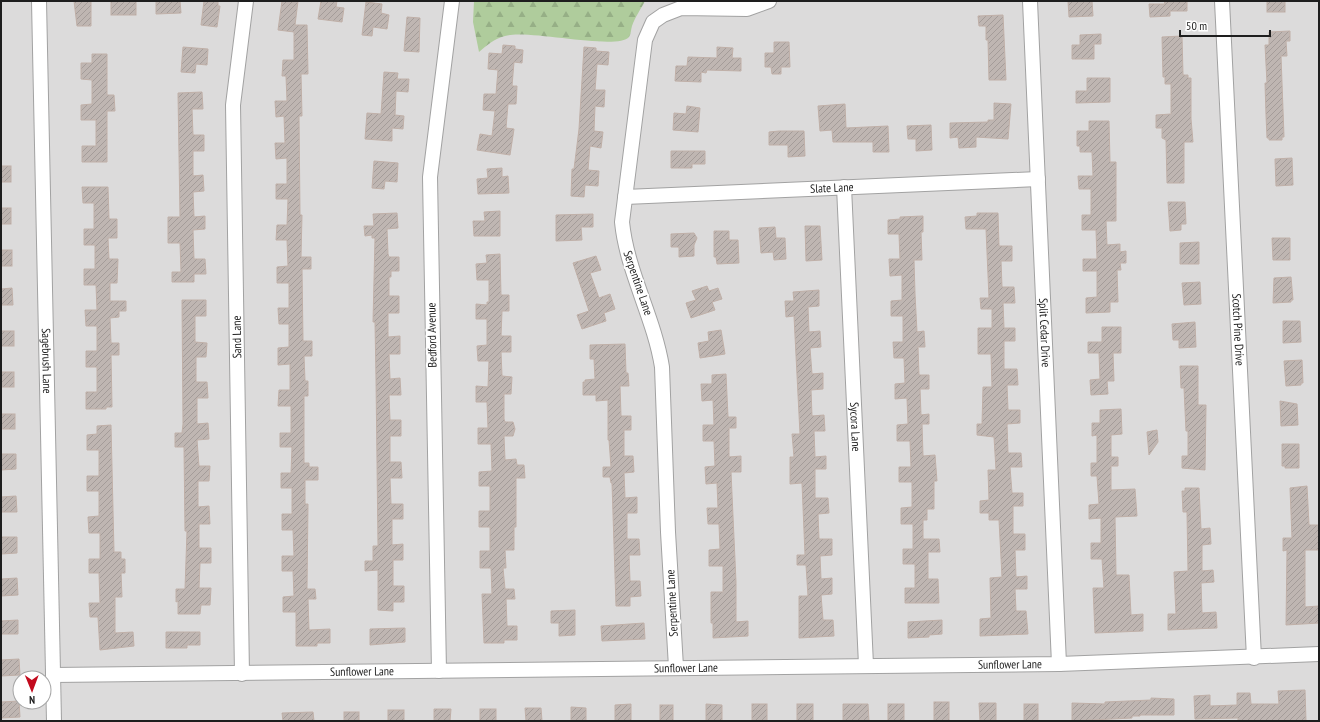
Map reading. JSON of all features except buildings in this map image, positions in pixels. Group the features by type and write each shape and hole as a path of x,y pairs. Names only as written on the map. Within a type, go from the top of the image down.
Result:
{"street":[{"name":"Sagebrush Lane","path":"39,1 54,721"},
{"name":"Sand Lane","path":"242,674 233,105 246,1"},
{"name":"Bedford Avenue","path":"439,671 430,177 452,1"},
{"name":"Serpentine Lane","path":"676,667 668,532 662,367 658,344 624,243 622,222 645,40 653,22 663,15 681,8 747,9 769,1"},
{"name":"Split Cedar Drive","path":"1030,1 1059,664"},
{"name":"Scotch Pine Drive","path":"1222,1 1254,658"},
{"name":"Slate Lane","path":"625,197 1038,179"},
{"name":"Sycora Lane","path":"844,187 866,665"},
{"name":"Sunflower Lane","path":"53,675 1059,664 1254,658 1319,654"}],"shaded area":[{"path":"1,1 1319,1 1319,721 1,721"}],"green space":[{"path":"474,1 645,1 636,16 629,37 621,41 608,42 532,35 516,35 505,36 497,39 479,52 473,22"}]}
